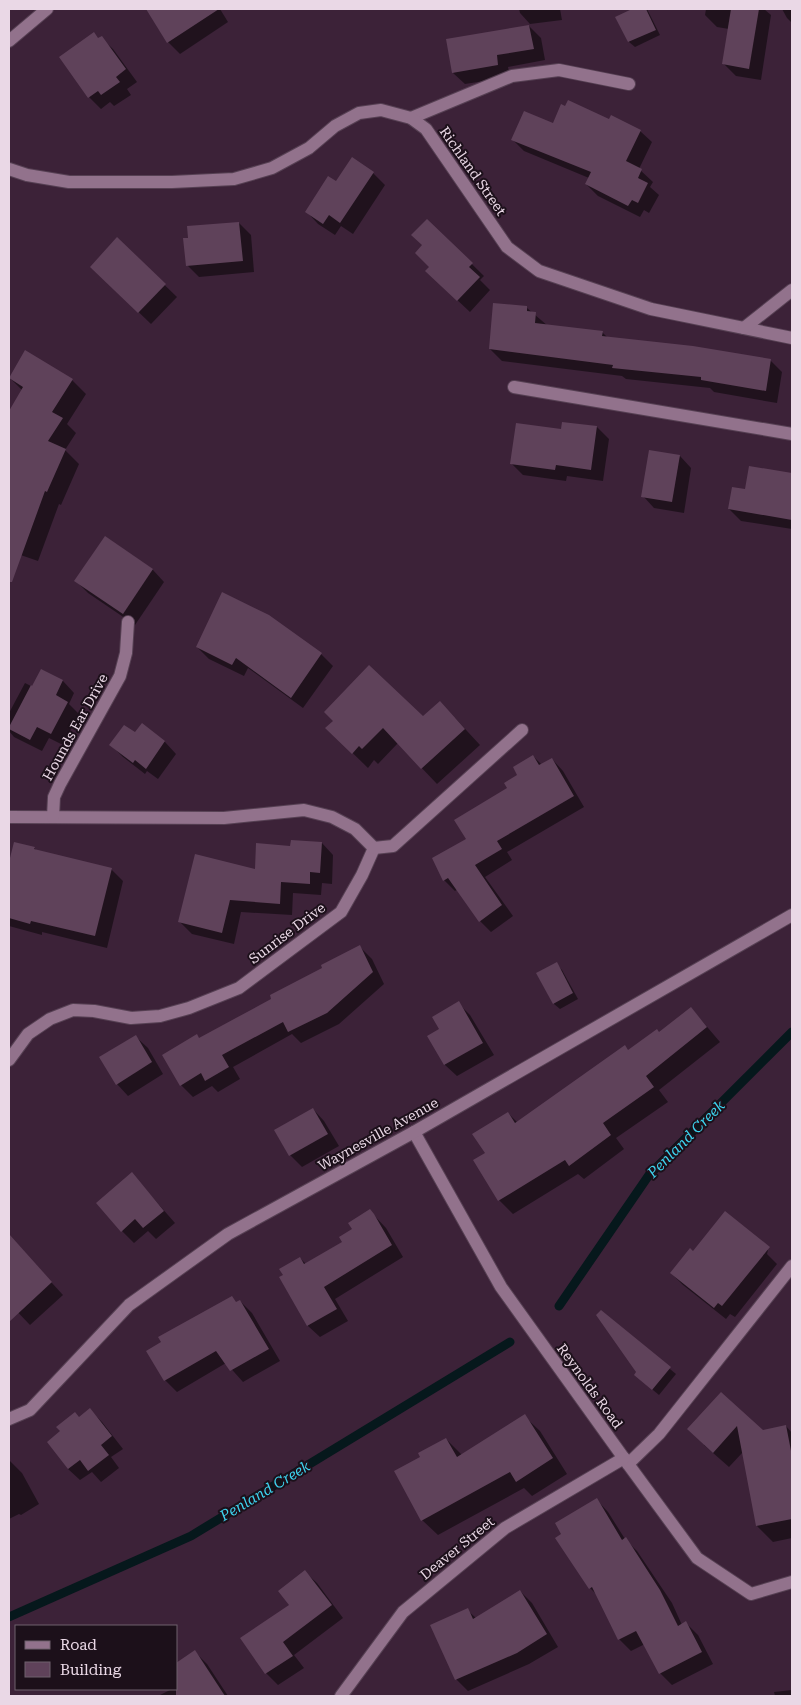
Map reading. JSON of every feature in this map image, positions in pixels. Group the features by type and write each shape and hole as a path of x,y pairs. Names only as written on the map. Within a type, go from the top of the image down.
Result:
{"street":[{"path":"9,41 47,9"},
{"path":"411,118 512,76 559,70 629,84"},
{"name":"Richland Street","path":"9,169 27,176 69,182 172,182 234,179 272,168 309,148 335,126 359,114 381,110 411,118 426,129 507,247 539,271 651,309 792,338"},
{"path":"744,328 792,290"},
{"path":"514,387 792,434"},
{"name":"Hounds Ear Drive","path":"53,818 54,797 60,784 120,676 126,653 128,622"},
{"path":"9,817 224,818 304,810 332,817 355,829 374,848 393,846 522,730"},
{"name":"Sunrise Drive","path":"9,1060 28,1034 50,1019 73,1010 94,1011 131,1018 160,1016 189,1008 239,988 341,912 362,875 374,848"},
{"name":"Waynesville Avenue","path":"9,1419 30,1410 128,1305 220,1240 414,1132 792,915"},
{"name":"Reynolds Road","path":"414,1132 501,1288 697,1558 751,1594 792,1582"},
{"name":"Deaver Street","path":"341,1696 403,1612 505,1528 626,1461 659,1434 792,1266"}],"building":[{"path":"146,9 219,9 167,43"},
{"path":"632,9 646,9 656,30 628,42 615,17"},
{"path":"731,9 759,9 749,69 722,64"},
{"path":"529,25 534,49 497,55 498,65 452,73 446,39"},
{"path":"94,32 98,38 102,36 126,69 116,77 120,82 101,95 98,91 88,98 59,57"},
{"path":"568,100 609,119 611,115 641,130 626,161 642,169 638,178 648,183 638,203 632,200 628,206 585,184 591,172 511,140 524,111 553,123 561,104 565,106"},
{"path":"352,157 374,172 340,223 329,215 323,224 305,212 328,176 336,181"},
{"path":"427,219 473,263 469,267 480,277 457,301 425,271 429,267 415,253 422,245 411,235"},
{"path":"239,222 243,261 186,266 183,238 188,238 187,226"},
{"path":"117,237 166,284 138,313 90,267"},
{"path":"493,303 527,306 527,311 536,312 535,323 603,331 602,336 693,346 771,359 766,391 701,380 701,377 612,368 613,365 489,349"},
{"path":"25,350 73,379 52,412 63,418 48,441 66,449 47,492 45,491 12,582 9,582 9,411 23,387 9,378"},
{"path":"562,422 597,426 591,470 556,465 555,470 510,464 516,423 561,429"},
{"path":"649,450 680,455 672,502 641,497"},
{"path":"749,466 792,473 792,520 728,509 732,487 745,489"},
{"path":"105,536 153,569 123,614 74,581"},
{"path":"222,592 269,615 322,653 291,698 236,658 232,665 196,647"},
{"path":"369,665 423,716 440,701 465,729 421,769 383,728 362,749 359,746 352,754 325,728 333,721 324,712"},
{"path":"41,669 63,680 56,695 68,702 51,734 37,727 30,740 9,729 9,727"},
{"path":"142,723 165,741 146,769 135,760 133,763 109,745 124,725 135,732"},
{"path":"533,755 539,765 552,758 574,796 497,841 502,849 475,865 502,905 479,922 448,878 443,881 432,858 466,839 454,820 507,788 504,783 517,775 513,767"},
{"path":"291,840 322,842 320,873 310,872 310,884 281,882 280,904 230,900 222,933 178,922 195,854 255,869 256,843 290,846"},
{"path":"14,842 35,847 34,849 112,868 95,936 31,921 30,924 9,918 9,862"},
{"path":"360,945 373,972 327,1013 288,1032 283,1022 222,1055 229,1067 205,1081 201,1073 180,1086 162,1055 197,1034 199,1038 271,999 270,995 322,968 321,965"},
{"path":"557,962 573,993 553,1004 536,973"},
{"path":"459,1001 483,1043 444,1065 427,1036 439,1029 432,1017"},
{"path":"691,1007 707,1027 646,1076 654,1087 603,1123 611,1135 569,1166 565,1160 498,1201 473,1160 485,1153 472,1134 508,1112 515,1123 625,1045 628,1050 657,1029 659,1032"},
{"path":"136,1035 152,1062 116,1085 99,1057"},
{"path":"313,1108 328,1134 289,1156 274,1130"},
{"path":"132,1172 164,1211 143,1228 135,1219 121,1232 96,1203"},
{"path":"370,1209 392,1245 324,1287 337,1309 307,1326 279,1277 283,1275 279,1269 300,1257 304,1264 342,1242 339,1237 352,1229 348,1223"},
{"path":"725,1211 770,1247 722,1306 718,1303 714,1308 670,1273 690,1248 693,1251"},
{"path":"9,1234 52,1282 9,1322"},
{"path":"232,1296 236,1302 240,1300 269,1349 230,1371 216,1351 164,1381 146,1351 161,1342 158,1337"},
{"path":"601,1310 671,1367 652,1390 634,1375 636,1372 596,1315"},
{"path":"721,1392 763,1430 786,1425 792,1456 792,1519 756,1526 737,1426 713,1453 687,1429"},
{"path":"90,1408 112,1436 101,1445 109,1455 88,1471 80,1460 68,1469 47,1442 60,1431 56,1427 75,1412 79,1417"},
{"path":"525,1414 553,1458 516,1482 510,1472 421,1521 394,1471 420,1457 418,1453 446,1438 457,1457"},
{"path":"597,1498 622,1540 626,1537 660,1590 678,1626 686,1621 702,1652 659,1674 636,1631 618,1640 592,1587 589,1589 555,1538 561,1534 555,1523"},
{"path":"305,1570 332,1605 283,1642 293,1656 265,1674 240,1638 289,1605 278,1591"},
{"path":"520,1590 547,1634 517,1653 455,1680 430,1625 468,1608 473,1619"},
{"path":"195,1650 225,1696 176,1696 176,1690 178,1690 178,1662"}],"waterway":[{"name":"Penland Creek","path":"559,1306 649,1175 792,1032"},
{"name":"Penland Creek","path":"9,1617 191,1536 510,1342"}]}
